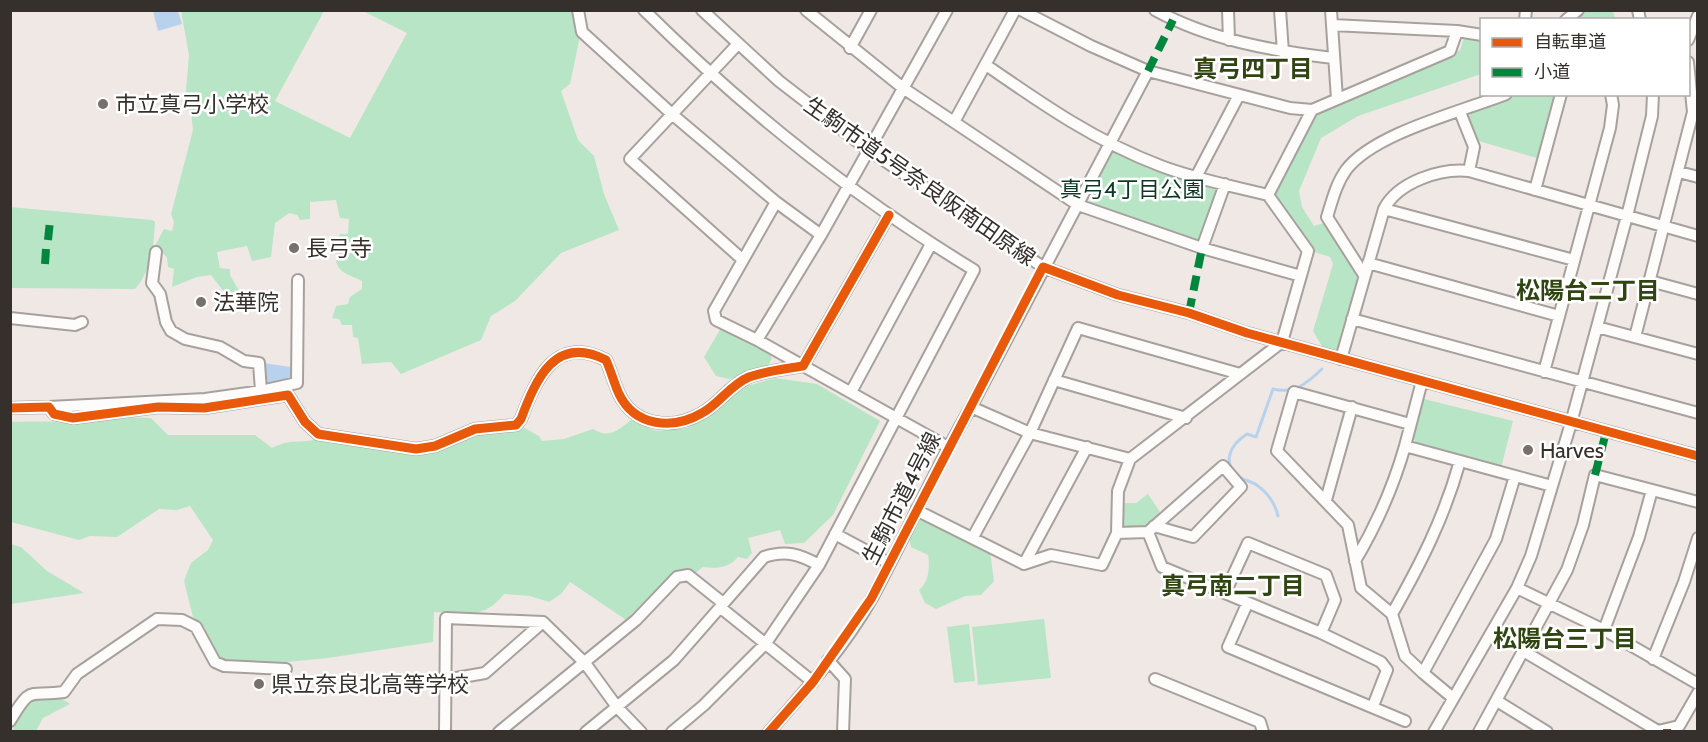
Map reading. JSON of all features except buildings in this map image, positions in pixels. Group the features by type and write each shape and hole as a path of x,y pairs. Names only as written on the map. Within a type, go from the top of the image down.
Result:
{"street":[{"path":"578,10 582,32 673,115 776,202 821,235"},
{"path":"644,10 708,74 848,187 931,244 974,270 819,565 766,644 704,705 672,732"},
{"name":"生駒市道5号奈良阪南田原線","path":"702,10 737,45 867,149 1043,267 1118,295 1189,312 1341,359 1698,456"},
{"path":"806,10 850,48 903,88 1078,205 1202,248 1301,276"},
{"path":"850,48 871,10"},
{"path":"757,340 821,235 867,149 947,10"},
{"path":"954,122 1015,10"},
{"path":"1021,10 1091,46 1148,71 1290,108 1312,110 1450,51 1457,31"},
{"path":"1155,10 1173,20 1229,39 1282,52 1334,58"},
{"path":"1228,10 1229,39"},
{"path":"1280,10 1282,52"},
{"path":"1331,10 1337,99"},
{"path":"1690,37 1698,16"},
{"path":"1332,25 1457,31 1480,35"},
{"path":"737,45 630,159 743,260"},
{"path":"916,510 1024,564 1051,555 1102,565 1109,544 1117,533 1118,491 1130,459 1282,342 1308,252 1268,195 1196,177 1162,166 1110,144 1052,111 986,65"},
{"name":"生駒市道4号線","path":"769,732 813,682 871,598 948,447 972,407 1043,267 1148,71"},
{"path":"1635,337 1695,112 1694,78"},
{"path":"1196,177 1239,95"},
{"path":"1364,275 1327,217 1335,192 1345,172 1375,144 1501,96"},
{"path":"1535,190 1560,96"},
{"path":"1544,372 1612,118 1611,96"},
{"path":"1434,732 1517,588 1531,556 1571,423 1627,216 1652,116 1653,96"},
{"path":"1268,195 1312,110"},
{"path":"1460,112 1474,147 1469,171"},
{"path":"1341,359 1364,275 1390,196 1402,188 1447,172 1469,171 1698,236"},
{"path":"1679,172 1698,177"},
{"path":"1202,248 1225,184"},
{"path":"776,202 714,311 716,320 757,340 948,447"},
{"path":"1384,209 1574,260"},
{"path":"48,407 54,414 73,418 158,407 204,408 288,395 305,422 318,434 416,449 435,446 475,429 516,425 521,419 542,372 561,354 573,352 594,354 606,360 619,395 630,410 648,422 676,424 703,413 728,390 748,378 803,366 889,215"},
{"path":"851,392 931,244"},
{"path":"156,252 152,283 160,294 166,322 171,331 185,339 220,346 244,361 259,363 261,391"},
{"path":"1368,263 1559,316"},
{"path":"10,408 205,399 297,383 298,280"},
{"path":"1650,281 1698,294"},
{"path":"10,318 75,325 82,322"},
{"path":"1352,319 1698,413"},
{"path":"1597,327 1698,354"},
{"path":"973,537 1030,433 1078,328 1240,374"},
{"path":"1054,380 1186,418"},
{"path":"1355,561 1389,497 1406,446 1422,381"},
{"path":"1410,424 1294,392 1277,451 1348,525 1361,588 1392,614 1405,656 1453,698"},
{"path":"972,407 1030,433 1130,459"},
{"path":"1326,500 1352,407"},
{"path":"1406,446 1552,486"},
{"path":"1024,564 1087,447"},
{"path":"1392,614 1429,548 1448,503 1460,461"},
{"path":"1117,533 1151,529 1193,537 1241,487 1223,466 1151,529"},
{"path":"1479,732 1525,652 1567,570 1583,525 1594,475 1698,502"},
{"path":"1423,673 1496,539 1515,476"},
{"path":"1604,630 1636,546 1652,490"},
{"path":"1151,529 1162,567 1321,633 1381,662 1387,670 1373,706"},
{"path":"835,534 889,563"},
{"path":"1653,659 1684,582 1698,538"},
{"path":"1225,593 1248,543 1326,575 1335,600 1321,633"},
{"path":"586,732 674,660 764,557 779,552 793,553 819,565"},
{"path":"499,732 636,620 681,575 694,579 766,644 813,682"},
{"path":"1517,588 1604,630 1698,684"},
{"path":"1248,604 1228,647 1405,721"},
{"path":"445,732 446,618 543,622 585,663 617,707 641,732"},
{"path":"10,721 22,701 34,692 64,692 77,674 157,619 182,620 196,627 215,662 224,666 286,669"},
{"path":"445,680 485,673 543,622"},
{"path":"1525,652 1658,731 1679,726 1698,693"},
{"path":"828,660 845,679 843,732"},
{"path":"1155,679 1260,722 1263,732"},
{"path":"1497,701 1547,732"}],"green space":[{"path":"181,11 324,11 275,101 350,138 407,33 363,11 573,11 580,36 570,84 561,91 578,140 594,156 604,194 619,230 561,253 515,301 491,316 481,340 401,374 391,362 362,364 358,338 353,337 352,325 342,325 339,319 332,318 336,306 348,304 350,297 362,289 362,281 346,274 336,261 341,256 335,253 334,244 340,234 348,234 349,219 340,218 336,200 310,202 310,219 300,220 297,215 289,213 275,223 271,257 252,261 247,246 217,252 220,268 230,269 230,275 243,298 229,308 224,292 211,275 197,277 172,287 174,269 168,267 167,258 163,253 157,253 156,244 164,229 172,231 174,222 171,214 193,130 191,111 185,102 189,55"},
{"path":"1586,11 1613,11 1615,18 1579,18"},
{"path":"1464,38 1480,41 1480,74 1358,116 1321,138 1299,191 1302,207 1314,226 1324,223 1359,272 1340,348 1335,352 1323,348 1313,331 1333,264 1330,257 1311,251 1275,198 1274,190 1315,114 1440,62 1460,50"},
{"path":"1514,96 1555,96 1537,158 1475,140 1466,119 1471,113"},
{"name":"真弓4丁目公園","path":"1111,148 1161,171 1218,191 1200,238 1196,241 1089,204"},
{"path":"10,207 152,220 155,222 154,240 145,274 135,289 11,288"},
{"path":"721,328 769,352 772,358 767,368 729,379 716,376 704,357"},
{"path":"775,378 817,384 880,421 833,515 804,543 785,544 780,530 748,538 752,553 747,559 738,557 726,566 703,567 694,574 682,569 673,573 626,620 570,582 561,594 549,602 530,596 504,594 489,608 481,611 464,614 434,612 433,642 287,662 223,661 216,659 204,627 193,617 184,581 191,563 208,550 213,540 190,506 177,510 159,509 117,537 90,536 79,540 11,522 11,422 151,418 168,435 255,435 272,448 290,442 319,439 429,450 474,432 503,429 507,433 521,426 539,436 542,441 564,439 593,429 604,433 613,432 631,420 656,431 687,428 719,410 728,398 747,386"},
{"path":"1424,399 1513,421 1501,468 1416,443 1412,435"},
{"path":"1148,494 1160,512 1148,528 1122,526 1124,503 1136,503"},
{"path":"921,517 990,551 994,581 981,595 965,596 936,609 925,603 919,590 928,574 928,555 911,547 909,539"},
{"path":"10,544 21,547 47,571 84,593 11,604"},
{"path":"1044,619 1051,678 978,685 972,627"},
{"path":"969,624 975,681 954,683 947,627"},
{"path":"47,695 61,698 70,704 43,718 36,731 12,732 19,711 31,697"}],"water":[{"path":"153,11 178,11 182,24 158,31"},
{"path":"263,363 291,367 291,380 265,385"}],"waterway":[{"path":"1278,516 1265,492 1235,473 1229,461 1230,455 1241,438 1247,434 1256,437 1273,389 1294,389 1322,369"}],"marked path":[{"path":"1148,71 1173,20"},
{"path":"48,240 50,221"},
{"path":"1189,313 1202,248"},
{"path":"45,264 46,249"},
{"path":"1595,475 1606,432"}],"cycle path":[{"path":"10,408 49,407 54,414 73,418 158,407 204,408 288,395 305,422 318,434 416,449 435,446 475,429 516,425 521,419 533,389 550,365 561,357 573,353 588,353 606,360 619,394 635,413 656,422 679,422 702,413 742,380 803,366 889,215"},
{"path":"769,732 813,682 871,599 1043,267 1118,295 1189,313 1247,333 1698,456"}],"place":[{"name":"市立真弓小学校","path":"103,104"},
{"name":"長弓寺","path":"294,248"},
{"name":"法華院","path":"201,302"},
{"name":"Harves","path":"1528,450"},
{"name":"県立奈良北高等学校","path":"259,684"}],"district":[{"name":"真弓四丁目","path":"1253,69"},
{"name":"松陽台二丁目","path":"1588,291"},
{"name":"真弓南二丁目","path":"1233,586"},
{"name":"松陽台三丁目","path":"1565,639"}]}
